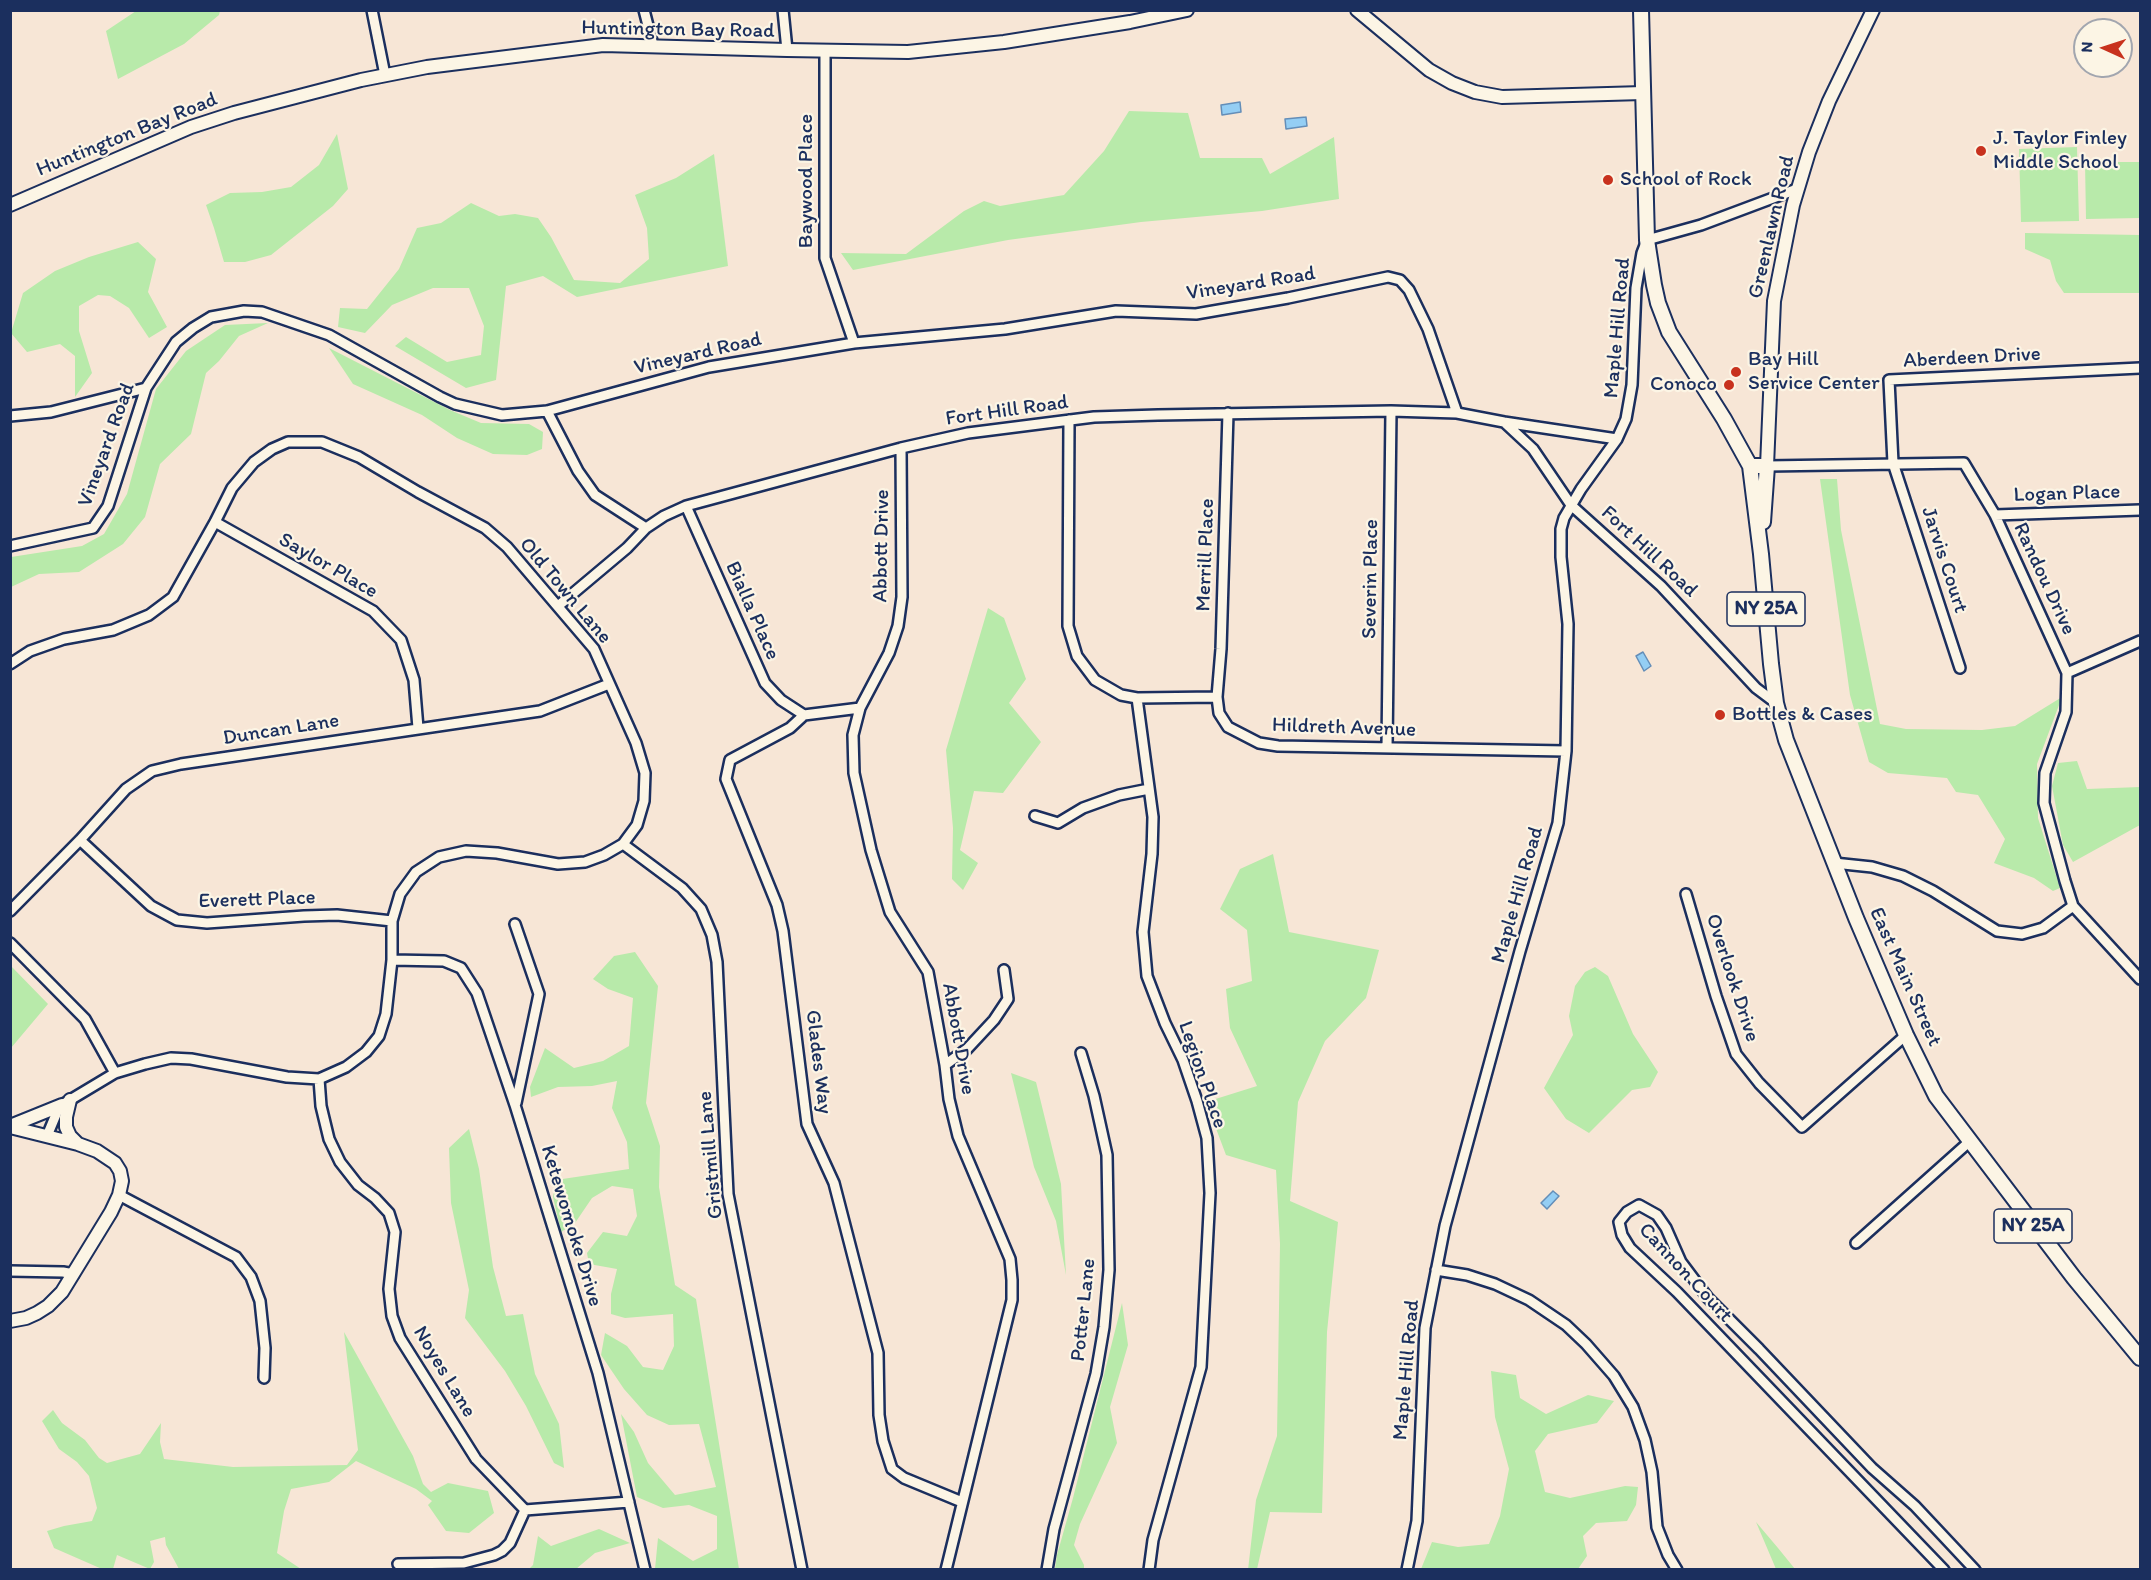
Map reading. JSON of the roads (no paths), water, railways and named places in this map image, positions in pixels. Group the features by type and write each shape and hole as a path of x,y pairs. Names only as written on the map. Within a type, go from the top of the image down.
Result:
{"main road":[{"name":"East Main Street","path":"1641,10 1647,240 1658,303 1669,332 1724,419 1750,466 1776,703 1786,740 1834,863 1906,1035 1936,1096 2073,1278 2140,1358"},
{"path":"1750,466 1767,466"},
{"name":"East Main Street","path":"1761,554 1767,466"}],"street":[{"path":"372,10 386,75"},
{"path":"644,10 653,45"},
{"path":"783,10 788,50"},
{"name":"Huntington Bay Road","path":"10,205 191,127 287,98 386,75 511,55 603,45 908,51 1004,42 1130,22 1187,10"},
{"path":"1357,10 1429,70 1452,83 1475,92 1502,97 1643,93"},
{"name":"Greenlawn Road","path":"1767,466 1773,301 1797,189 1829,101 1873,10"},
{"name":"Baywood Place","path":"825,51 825,258 854,343"},
{"path":"1647,240 1701,225 1797,189"},
{"name":"Maple Hill Road","path":"1407,1569 1417,1521 1425,1328 1444,1226 1558,823 1566,751 1568,624 1561,557 1561,529 1571,505 1617,439 1626,419 1631,402 1636,288 1642,253 1647,240"},
{"name":"Vineyard Road","path":"10,546 93,528 108,506 146,388 176,342 211,317 244,311 261,312 329,335 455,404 502,415 547,411 709,367 854,343 1005,328 1116,311 1196,314 1388,277 1400,280 1409,290 1428,329 1457,413"},
{"name":"Aberdeen Drive","path":"1893,463 1889,380 2140,368"},
{"path":"10,416 51,412 146,388"},
{"path":"547,411 578,471 595,495 646,528"},
{"name":"Fort Hill Road","path":"558,606 627,548 646,528 664,516 686,506 901,448 968,433 1069,420 1126,416 1391,411 1457,413 1617,439"},
{"name":"Severin Place","path":"1387,748 1391,411"},
{"name":"Merrill Place","path":"1217,697 1221,649 1228,413"},
{"path":"1069,420 1068,626 1077,656 1095,680 1121,694 1137,698 1217,697"},
{"name":"Fort Hill Road","path":"1504,422 1533,449 1571,505 1661,586 1756,688 1776,703"},
{"name":"Old Town Lane","path":"10,664 30,651 64,639 113,630 149,615 173,597 232,488 254,462 272,449 288,442 322,442 359,457 484,528 507,547 594,649 636,743 645,773 644,801 637,825 623,844"},
{"name":"Abbott Drive","path":"901,448 902,597 898,626 889,653 860,708 854,735 854,773 871,850 890,912 928,972 949,1099 958,1136 1010,1259 1012,1280 1012,1300 946,1569"},
{"name":"Jarvis Court","path":"1893,463 1960,668"},
{"name":"Randou Drive","path":"1767,466 1964,463 1995,515 2067,673 2066,712 2044,773 2044,803 2064,881 2073,906"},
{"name":"Bialla Place","path":"686,506 765,683 781,700 804,715"},
{"name":"Logan Place","path":"1995,515 2140,510"},
{"name":"Saylor Place","path":"215,522 373,611 401,640 414,680 418,728"},
{"path":"2067,673 2140,641"},
{"name":"Duncan Lane","path":"10,910 80,840 126,789 152,771 181,764 540,711 609,684"},
{"name":"Hildreth Avenue","path":"1217,697 1219,713 1228,727 1258,743 1278,746 1566,751"},
{"name":"Legion Place","path":"1137,698 1153,817 1152,854 1143,932 1147,976 1165,1023 1183,1060 1197,1101 1207,1138 1210,1193 1201,1367 1153,1540 1149,1569"},
{"name":"Glades Way","path":"860,708 804,715 789,728 730,760 726,779 777,905 785,942 807,1124 834,1183 878,1353 879,1415 883,1441 892,1469 903,1478 962,1502"},
{"path":"1035,816 1058,823 1083,808 1119,795 1149,789"},
{"name":"Everett Place","path":"80,840 151,906 177,920 207,922 337,915 392,921"},
{"path":"10,1126 66,1103 115,1073 171,1058 215,1062 286,1077 319,1079 346,1067 366,1052 379,1036 386,1014 392,960 392,921 400,894 416,872 439,857 466,851 497,853 558,864 585,862 604,855 623,844"},
{"name":"Gristmill Lane","path":"623,844 682,888 700,909 712,935 718,975 728,1194 802,1569"},
{"path":"1834,863 1872,867 1903,876 1933,891 1997,931 2022,934 2043,928 2073,906 2140,979"},
{"name":"Overlook Drive","path":"1686,894 1716,996 1737,1054 1758,1083 1802,1127 1906,1035"},
{"path":"515,924 539,994 515,1105"},
{"path":"10,943 85,1018 115,1073"},
{"name":"Ketewomoke Drive","path":"392,960 444,961 461,968 477,993 515,1105 598,1373 645,1569"},
{"path":"945,1065 967,1049 994,1020 1008,999 1004,970"},
{"name":"Potter Lane","path":"1047,1569 1054,1529 1096,1374 1104,1327 1109,1270 1107,1155 1094,1096 1081,1053"},
{"name":"Noyes Lane","path":"319,1079 321,1106 329,1139 340,1162 358,1185 389,1213 395,1232 389,1289 392,1316 400,1338 476,1459 525,1510"},
{"path":"47,1136 55,1116 66,1103"},
{"path":"66,1103 66,1127 70,1136 78,1144"},
{"path":"10,1126 97,1151 115,1163 121,1176 119,1195 105,1224 62,1292 48,1306 26,1318 10,1321"},
{"path":"1856,1243 1969,1142"},
{"path":"119,1195 236,1257 252,1277 260,1301 265,1348 264,1378"},
{"name":"Cannon Court","path":"1944,1569 1650,1265 1630,1248 1622,1235 1619,1222 1627,1212 1639,1205 1657,1215 1666,1228 1681,1262 1708,1298 1975,1569"},
{"path":"1436,1270 1467,1275 1495,1284 1529,1300 1566,1324 1614,1376 1633,1407 1645,1440 1652,1472 1658,1527 1668,1555 1677,1569"},
{"path":"10,1271 74,1274"},
{"path":"1730,1347 1744,1334"},
{"path":"1868,1491 1881,1476"},
{"path":"398,1564 464,1563 494,1555 510,1543 525,1510 629,1502"}],"water":[{"path":"1240,102 1241,112 1222,115 1221,105"},
{"path":"1306,117 1307,126 1286,129 1285,119"},
{"path":"1643,652 1651,666 1644,671 1636,656"},
{"path":"1553,1191 1559,1196 1547,1209 1541,1203"}],"place":[{"name":"J. Taylor Finley Middle School","path":"1981,151"},
{"name":"School of Rock","path":"1608,180"},
{"name":"Bay Hill Service Center","path":"1736,372"},
{"name":"Conoco","path":"1729,385"},
{"name":"Bottles & Cases","path":"1720,715"}]}
